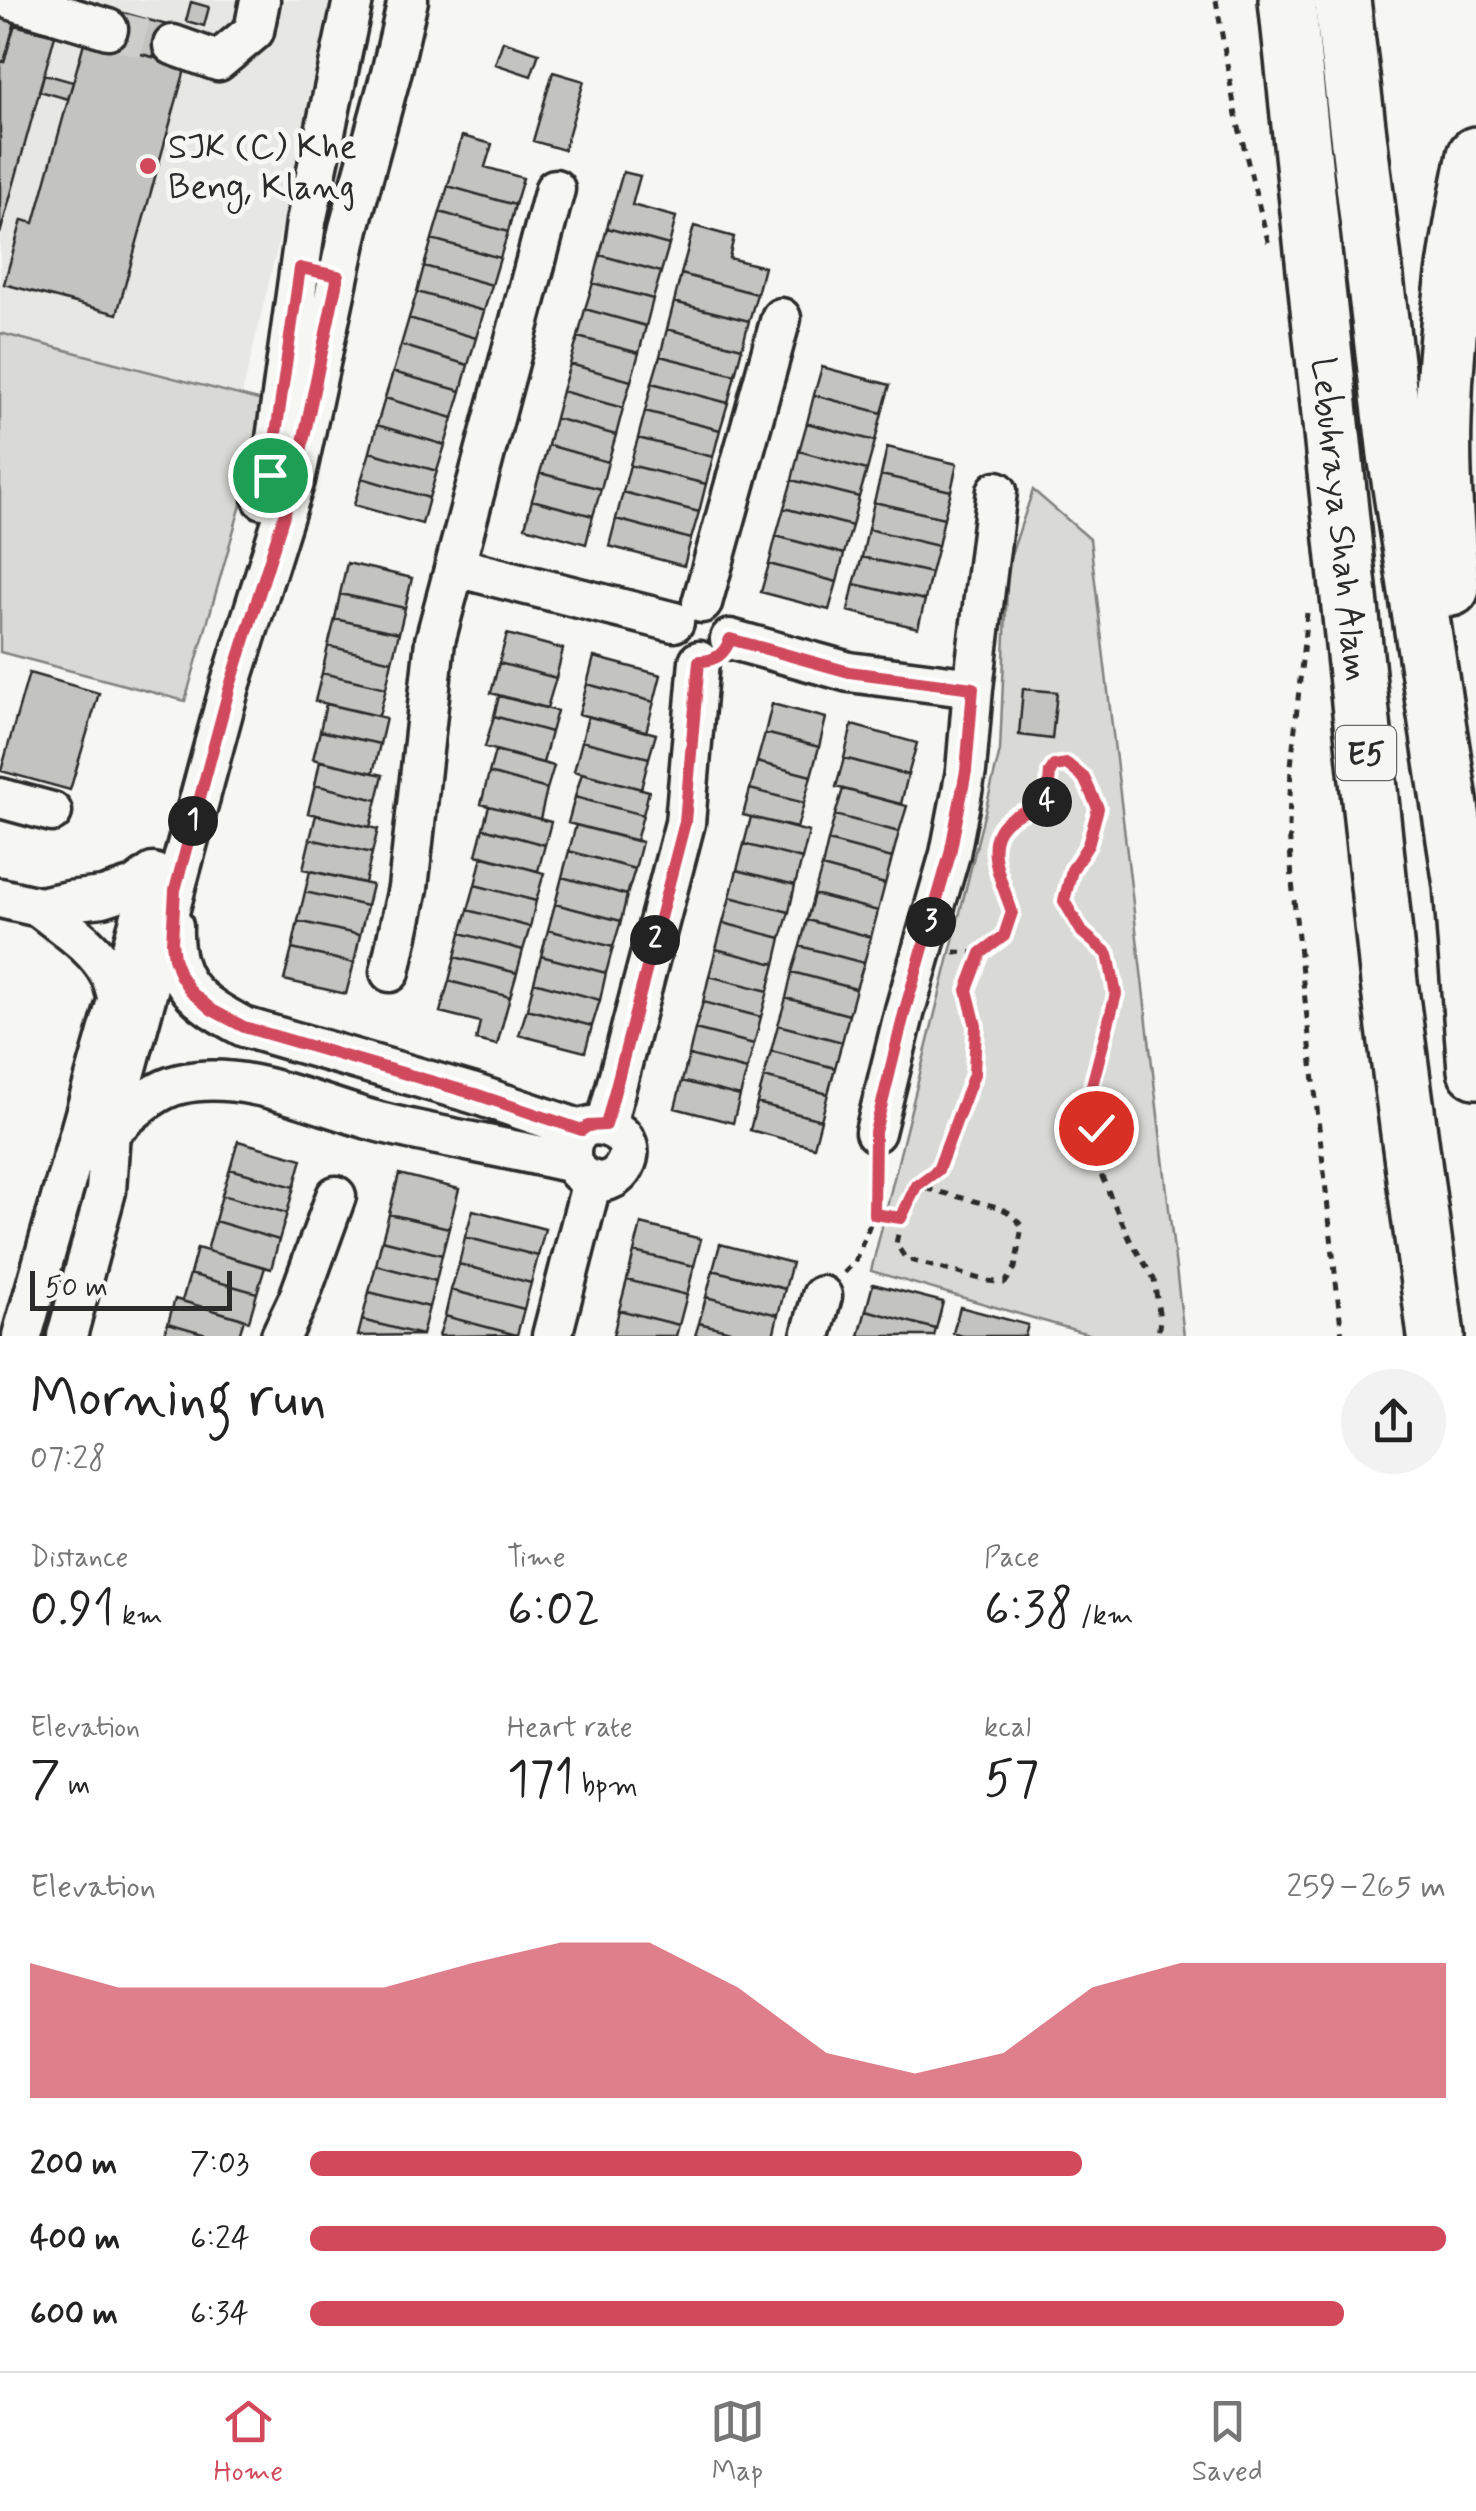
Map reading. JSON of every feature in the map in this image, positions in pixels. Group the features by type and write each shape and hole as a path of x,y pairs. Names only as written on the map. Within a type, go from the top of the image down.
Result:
{"highway":[{"name":"Lebuhraya Shah Alam","path":"1287,0 1389,982 1436,1336"},
{"name":"Lebuhraya Shah Alam","path":"1342,0 1396,454 1462,886 1476,1070"},
{"path":"1462,886 1464,717 1444,520 1442,419 1460,238 1476,154"}],"street":[{"path":"12,0 108,29"},
{"path":"172,45 218,61 254,31 260,0"},
{"path":"67,1336 106,1192 110,1131 164,882 270,475 306,222 352,0"},
{"path":"22,1336 118,999 164,882 295,480 349,228 408,0"},
{"path":"390,972 408,888 435,641 555,189"},
{"path":"300,268 338,276"},
{"path":"456,567 688,612 711,604 726,614 731,630 722,654 699,661 683,654 673,639 688,612 781,318"},
{"path":"875,1132 950,854 966,771 997,491"},
{"path":"730,639 849,672 973,688"},
{"path":"552,1336 588,1150 685,822 699,661"},
{"path":"0,798 52,812"},
{"path":"40,907 164,882"},
{"path":"164,882 174,958 180,975 191,992 212,1010 244,1027 475,1094 588,1150"},
{"path":"0,898 40,907 81,940 110,974 118,999"},
{"path":"308,1099 322,1051"},
{"path":"110,1131 140,1105 178,1084 224,1080 308,1099 377,1122 588,1150"},
{"path":"281,1336 336,1196"},
{"path":"811,1336 822,1296"}],"path":[{"path":"1216,0 1236,116 1271,253"},
{"path":"1308,603 1296,706 1289,826 1342,1336"},
{"path":"916,1186 998,1207 1022,1226 1015,1268 1005,1283 906,1259 896,1244 901,1218 916,1186 938,1170 974,1074 976,1026 967,990 981,953 1004,936 1012,912 996,867 998,829 1011,818 1044,805 1055,796 1049,784 1050,772 1054,766 1067,764 1084,778 1098,808 1088,845 1072,870 1064,901 1082,932 1108,954 1116,994 1090,1093 1102,1176 1130,1240 1154,1279 1160,1320 1158,1336"},
{"path":"822,1296 855,1262 874,1214 875,1132"},
{"path":"874,1214 901,1218"}],"shaded area":[{"name":"SJK (C) Khe Beng, Klang","path":"0,0 336,0 242,395 0,333"},
{"path":"0,333 270,403 185,701 0,652"},
{"path":"1033,490 1090,539 1184,1336 1095,1336 871,1271 1000,751 1008,564"}],"building":[{"path":"191,2 209,7 204,26 186,21"},
{"path":"113,10 178,28 168,61 104,44"},
{"path":"0,12 17,17 4,62 0,61"},
{"path":"14,25 55,35 0,234 0,61 4,62"},
{"path":"85,39 186,66 117,314 4,284 22,220 34,223"},
{"path":"503,41 539,53 531,76 495,64"},
{"path":"553,72 584,81 564,150 533,141"},
{"path":"44,74 73,82 68,99 39,91"},
{"path":"462,136 492,144 485,167 523,178 515,205 448,186"},
{"path":"623,172 640,176 632,205 676,217 669,245 607,228"},
{"path":"448,186 515,205 508,232 440,212"},
{"path":"440,212 508,232 500,258 432,239"},
{"path":"694,226 734,237 729,258 764,267 757,294 681,274"},
{"path":"607,228 669,245 661,272 600,255"},
{"path":"432,239 500,258 492,285 424,266"},
{"path":"600,255 661,272 653,299 593,283"},
{"path":"424,266 492,285 484,311 417,292"},
{"path":"681,274 757,294 749,321 674,302"},
{"path":"593,283 653,299 646,326 585,309"},
{"path":"417,292 484,311 476,338 409,318"},
{"path":"674,302 749,321 742,348 667,329"},
{"path":"585,309 646,326 639,353 578,337"},
{"path":"409,318 476,338 468,365 401,345"},
{"path":"667,329 742,348 735,375 660,356"},
{"path":"578,337 639,353 631,381 570,364"},
{"path":"401,345 468,365 461,391 393,372"},
{"path":"660,356 735,375 728,403 652,383"},
{"path":"570,364 631,381 623,408 562,391"},
{"path":"822,367 890,385 882,413 814,395"},
{"path":"393,372 461,391 453,418 385,398"},
{"path":"652,383 728,403 720,430 645,411"},
{"path":"562,391 623,408 616,435 555,418"},
{"path":"814,395 882,413 875,441 807,423"},
{"path":"385,398 453,418 445,445 377,425"},
{"path":"645,411 720,430 713,457 638,438"},
{"path":"555,418 616,435 608,462 548,445"},
{"path":"807,423 875,441 867,470 799,451"},
{"path":"377,425 445,445 437,471 370,452"},
{"path":"638,438 713,457 706,484 630,465"},
{"path":"548,445 608,462 601,489 540,473"},
{"path":"887,447 957,464 951,491 881,475"},
{"path":"799,451 867,470 859,497 792,480"},
{"path":"370,452 437,471 429,498 362,478"},
{"path":"630,465 706,484 699,512 623,492"},
{"path":"540,473 601,489 593,516 532,500"},
{"path":"881,475 951,491 944,518 874,502"},
{"path":"362,478 429,498 422,524 354,505"},
{"path":"792,480 859,497 852,526 784,508"},
{"path":"623,492 699,512 691,539 616,519"},
{"path":"532,500 593,516 586,544 525,527"},
{"path":"874,502 944,518 938,546 868,529"},
{"path":"784,508 852,526 844,554 776,536"},
{"path":"616,519 691,539 684,566 609,546"},
{"path":"868,529 938,546 931,573 862,557"},
{"path":"776,536 844,554 837,582 769,564"},
{"path":"862,557 931,573 925,600 854,584"},
{"path":"347,563 412,578 405,608 340,594"},
{"path":"769,564 837,582 829,610 761,592"},
{"path":"854,584 925,600 918,628 848,611"},
{"path":"340,594 405,608 399,633 335,619"},
{"path":"335,619 399,633 392,661 328,646"},
{"path":"507,634 563,649 556,678 499,663"},
{"path":"328,646 392,661 386,688 322,673"},
{"path":"594,657 661,675 654,702 587,684"},
{"path":"499,663 556,678 547,708 491,693"},
{"path":"29,673 99,693 70,790 1,771"},
{"path":"322,673 386,688 379,716 315,701"},
{"path":"587,684 654,702 646,732 579,714"},
{"path":"1023,689 1057,692 1052,739 1019,735"},
{"path":"499,696 557,711 551,732 494,716"},
{"path":"326,704 386,718 380,744 320,731"},
{"path":"772,704 826,718 819,747 765,733"},
{"path":"494,716 551,732 543,763 485,747"},
{"path":"588,716 656,734 649,758 582,741"},
{"path":"852,725 917,743 908,775 844,758"},
{"path":"320,731 380,744 373,773 313,759"},
{"path":"765,733 819,747 811,776 757,762"},
{"path":"582,741 649,758 641,789 574,771"},
{"path":"495,751 554,766 547,789 489,773"},
{"path":"844,758 908,775 901,804 836,787"},
{"path":"320,761 383,775 377,800 315,785"},
{"path":"757,762 811,776 804,803 750,789"},
{"path":"489,773 547,789 540,819 481,804"},
{"path":"582,773 649,791 643,815 575,797"},
{"path":"315,785 377,800 370,827 308,813"},
{"path":"750,789 804,803 797,828 743,815"},
{"path":"843,789 907,806 899,832 835,815"},
{"path":"575,797 643,815 636,841 568,823"},
{"path":"489,806 551,822 545,845 483,828"},
{"path":"316,815 378,829 372,853 310,839"},
{"path":"835,815 899,832 892,858 828,841"},
{"path":"751,817 809,832 802,859 744,844"},
{"path":"576,825 642,842 635,869 569,851"},
{"path":"483,828 545,845 538,871 476,855"},
{"path":"310,839 372,853 365,883 303,869"},
{"path":"828,841 892,858 885,884 822,867"},
{"path":"744,844 802,859 795,885 737,870"},
{"path":"569,851 635,869 627,895 562,877"},
{"path":"482,856 544,873 536,901 475,885"},
{"path":"822,867 885,884 878,911 814,894"},
{"path":"737,870 795,885 789,912 730,897"},
{"path":"310,871 372,885 367,906 305,892"},
{"path":"562,877 627,895 621,921 555,904"},
{"path":"475,885 536,901 530,927 468,910"},
{"path":"305,892 367,906 360,935 298,921"},
{"path":"814,894 878,911 871,937 807,920"},
{"path":"730,897 789,912 781,938 723,923"},
{"path":"555,904 621,921 613,947 548,930"},
{"path":"468,910 530,927 523,950 461,933"},
{"path":"807,920 871,937 864,963 800,946"},
{"path":"298,921 360,935 354,963 292,949"},
{"path":"723,923 781,938 775,964 716,949"},
{"path":"548,930 613,947 606,973 541,956"},
{"path":"461,933 523,950 517,973 455,957"},
{"path":"800,946 864,963 856,989 792,972"},
{"path":"292,949 354,963 346,994 284,980"},
{"path":"716,949 775,964 768,991 709,976"},
{"path":"541,956 606,973 600,1000 534,982"},
{"path":"455,957 517,973 510,997 449,981"},
{"path":"792,972 856,989 849,1015 786,998"},
{"path":"709,976 768,991 761,1017 703,1002"},
{"path":"449,981 510,997 497,1045 476,1040 480,1022 440,1012"},
{"path":"534,982 600,1000 592,1026 527,1009"},
{"path":"786,998 849,1015 842,1042 778,1025"},
{"path":"703,1002 761,1017 754,1044 695,1029"},
{"path":"527,1009 592,1026 585,1052 519,1035"},
{"path":"778,1025 842,1042 835,1068 771,1051"},
{"path":"695,1029 754,1044 747,1070 689,1055"},
{"path":"771,1051 835,1068 828,1094 764,1077"},
{"path":"689,1055 747,1070 740,1096 682,1081"},
{"path":"764,1077 828,1094 821,1120 757,1103"},
{"path":"682,1081 740,1096 733,1123 675,1108"},
{"path":"757,1103 821,1120 814,1147 750,1130"},
{"path":"238,1141 302,1159 294,1187 230,1169"},
{"path":"230,1169 294,1187 287,1213 222,1195"},
{"path":"399,1174 459,1189 449,1228 389,1214"},
{"path":"222,1195 287,1213 279,1240 215,1221"},
{"path":"473,1210 545,1229 538,1256 465,1237"},
{"path":"389,1214 449,1228 442,1255 382,1240"},
{"path":"215,1221 279,1240 271,1269 207,1251"},
{"path":"641,1224 701,1239 694,1266 634,1252"},
{"path":"465,1237 538,1256 531,1283 459,1264"},
{"path":"382,1240 442,1255 436,1281 376,1265"},
{"path":"720,1244 792,1263 785,1289 713,1270"},
{"path":"197,1248 265,1267 257,1293 190,1274"},
{"path":"634,1252 694,1266 687,1295 627,1280"},
{"path":"459,1264 531,1283 524,1309 451,1290"},
{"path":"376,1265 436,1281 429,1307 369,1292"},
{"path":"713,1270 785,1289 778,1315 706,1297"},
{"path":"190,1274 257,1293 249,1321 182,1301"},
{"path":"627,1280 687,1295 679,1325 619,1310"},
{"path":"873,1284 943,1302 936,1329 866,1310"},
{"path":"451,1290 524,1309 517,1335 445,1316"},
{"path":"369,1292 429,1307 422,1335 362,1320"},
{"path":"706,1297 778,1315 773,1336 750,1336 699,1323"},
{"path":"175,1299 244,1319 239,1336 213,1336 168,1323"},
{"path":"960,1307 1028,1325 1025,1336 953,1333"},
{"path":"619,1310 679,1325 676,1336 613,1336"},
{"path":"866,1310 936,1329 934,1336 859,1336"},
{"path":"445,1316 517,1335 439,1336"},
{"path":"362,1320 422,1335 358,1336"},
{"path":"168,1323 213,1336 164,1336"},
{"path":"699,1323 750,1336 695,1336"}],"tunnel":[{"path":"108,29 173,45"}],"place":[{"name":"SJK (C) Khe Beng, Klang","path":"148,166"}],"route":[{"path":"270,475 300,268 338,276 295,480 230,686 175,890 174,958 191,992 212,1010 244,1027 475,1094 582,1130 606,1125 685,822 699,661 722,654 730,639 849,672 973,688 966,771 950,854 875,1132 874,1214 901,1218 916,1186 938,1170 974,1074 976,1026 967,990 981,953 1004,936 1012,912 996,867 998,829 1011,818 1044,805 1055,796 1049,784 1050,772 1054,766 1067,764 1084,778 1098,808 1088,845 1072,870 1064,901 1082,932 1108,954 1116,994 1090,1093 1096,1128"}]}
